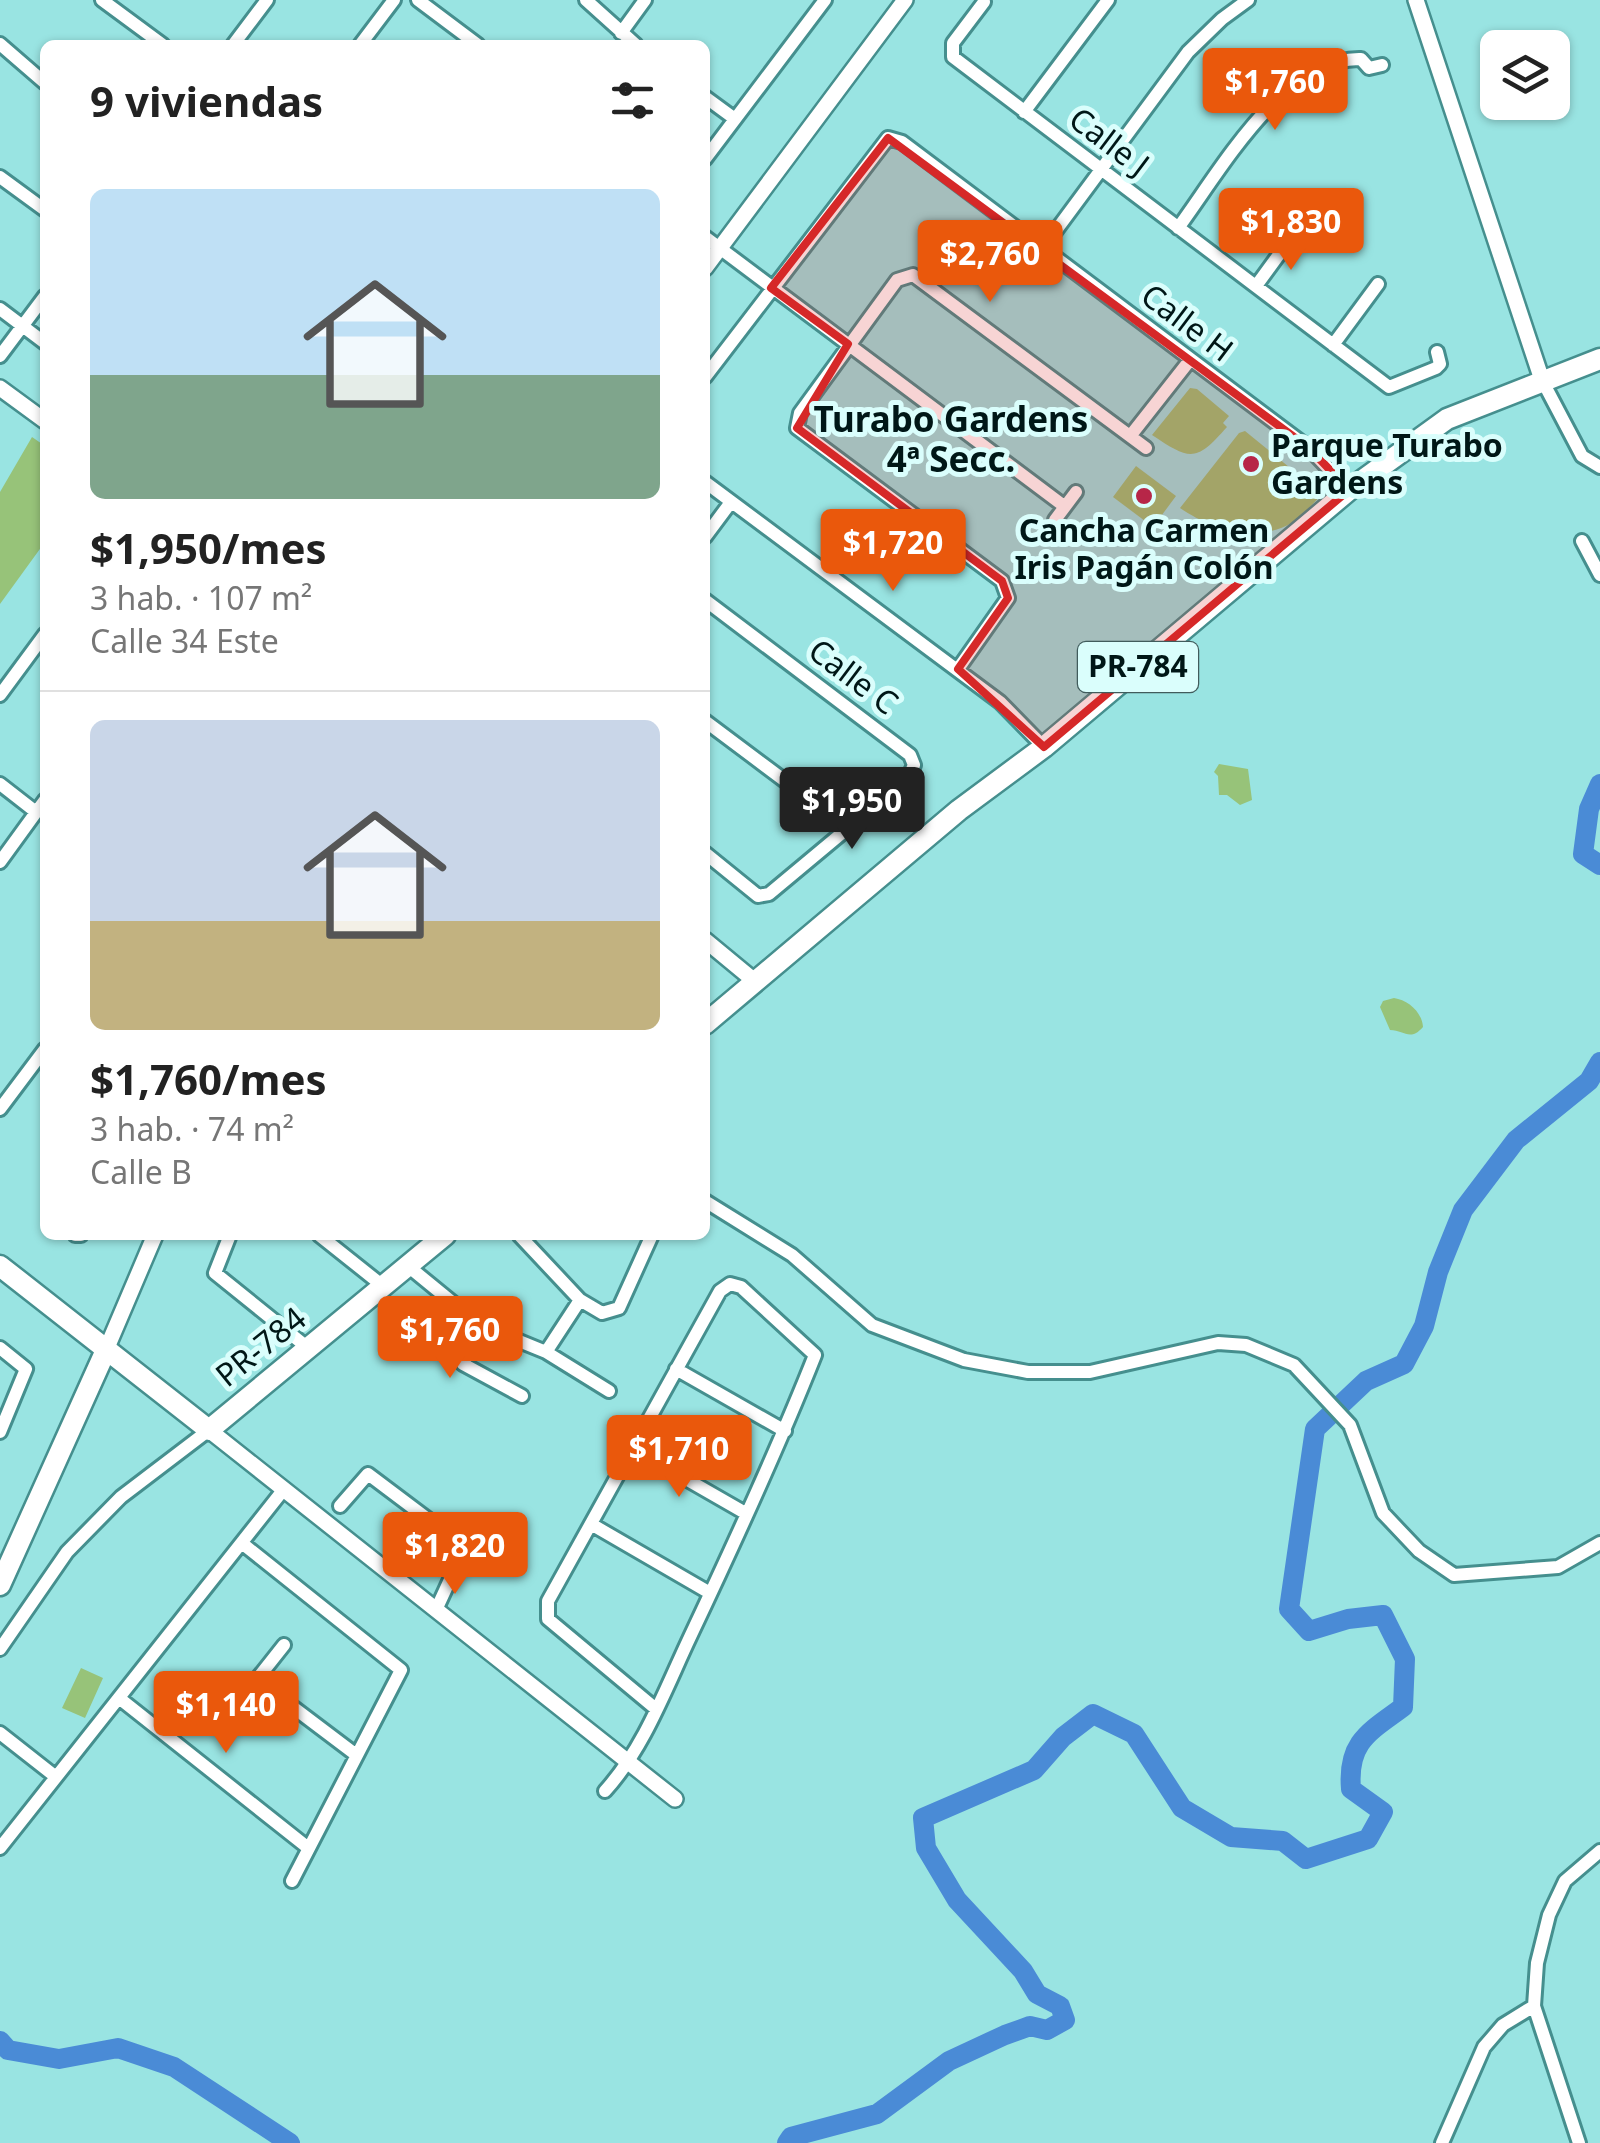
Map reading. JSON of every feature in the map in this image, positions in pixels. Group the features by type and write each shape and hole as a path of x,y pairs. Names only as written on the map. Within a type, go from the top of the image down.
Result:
{"main road":[{"name":"PR-784","path":"710,1020 958,810 1044,747 1349,490 1446,418 1600,359"},
{"name":"PR-784","path":"106,1350 209,1430 439,1240"},
{"path":"0,1266 106,1350 0,1586"}],"street":[{"path":"102,0 157,40"},
{"path":"237,40 266,0"},
{"path":"364,40 394,0"},
{"path":"418,0 471,40"},
{"path":"586,0 630,40"},
{"path":"621,33 646,0"},
{"path":"710,152 826,0"},
{"path":"710,261 904,0"},
{"path":"1024,112 1108,0"},
{"path":"1043,248 1188,52 1248,0"},
{"path":"1416,0 1542,380 1582,456 1600,467"},
{"name":"Calle J","path":"984,2 953,42 953,58 1388,387 1436,368 1440,364 1437,352"},
{"path":"0,44 40,78"},
{"path":"1178,228 1260,117 1298,80 1347,58 1361,59 1370,68 1382,66"},
{"path":"710,102 735,119"},
{"name":"Calle H","path":"771,288 888,138 902,142 1309,448 1349,490"},
{"path":"0,177 40,206"},
{"path":"1256,286 1302,223 1320,230"},
{"path":"710,241 1064,506"},
{"path":"958,669 1008,598 1002,580 797,428 800,413 897,280 913,275 1146,448"},
{"path":"1333,344 1378,284"},
{"path":"710,370 771,288"},
{"path":"0,356 40,303"},
{"path":"0,309 40,339"},
{"path":"1131,436 1190,360"},
{"path":"0,388 40,418"},
{"path":"710,486 958,669 1000,702 1044,747"},
{"path":"1055,520 1076,492"},
{"path":"710,530 731,502"},
{"path":"1582,540 1600,575"},
{"name":"Calle C","path":"710,604 910,754 914,765 908,778 848,828"},
{"path":"0,695 40,641"},
{"path":"710,725 848,828 769,894 758,896 710,858"},
{"path":"0,784 40,805"},
{"path":"0,862 40,807"},
{"path":"710,944 757,983"},
{"path":"0,1110 40,1056"},
{"path":"710,1205 792,1255 872,1325 964,1360 1028,1372 1090,1372 1218,1343 1246,1346 1294,1365 1350,1425 1383,1513 1419,1552 1454,1575 1558,1567 1600,1543"},
{"path":"106,1350 154,1240"},
{"path":"228,1240 215,1273 308,1348"},
{"path":"324,1240 383,1286"},
{"path":"524,1240 580,1300 602,1313 619,1308 650,1240"},
{"path":"408,1266 480,1325 546,1352 609,1391"},
{"path":"605,1791 628,1765 656,1709 784,1432 815,1355 741,1287 730,1284 720,1290 548,1601 548,1619 656,1709"},
{"path":"546,1352 580,1300"},
{"path":"480,1325 463,1364 522,1396"},
{"path":"0,1348 26,1369 0,1432"},
{"path":"676,1369 784,1432"},
{"path":"0,1649 67,1552 121,1497 209,1430 675,1799"},
{"path":"632,1448 746,1514"},
{"path":"340,1506 368,1474 465,1547 436,1610"},
{"path":"0,1848 284,1489"},
{"path":"591,1524 710,1593"},
{"path":"243,1544 401,1670 292,1880"},
{"path":"227,1717 284,1644"},
{"path":"258,1680 355,1754"},
{"path":"119,1698 307,1846"},
{"path":"0,1734 56,1777"},
{"path":"1580,2143 1534,2006 1536,1963 1549,1915 1565,1881 1600,1851"},
{"path":"1442,2143 1484,2047 1504,2024 1534,2006"}],"highlighted area":[{"path":"888,138 1309,448 1349,490 1044,747 958,669 1008,598 1002,581 797,428 848,344 771,288"}],"green space":[{"path":"1190,388 1197,389 1229,416 1223,423 1227,427 1208,447 1192,454 1176,450 1152,435"},
{"name":"Parque Turabo Gardens","path":"1245,431 1322,494 1301,516 1280,529 1235,531 1180,508 1239,433"},
{"path":"32,437 40,443 40,549 0,604 0,492"},
{"name":"Cancha Carmen Iris Pagán Colón","path":"1136,466 1176,496 1153,527 1113,497"},
{"path":"1219,764 1248,769 1252,800 1240,805 1227,795 1219,795 1218,776 1214,772"},
{"path":"1394,998 1417,1012 1423,1027 1411,1035 1390,1030 1380,1007 1383,1001"},
{"path":"81,1668 103,1678 85,1718 62,1708"}],"waterway":[{"path":"1600,784 1589,809 1583,854 1600,865"},
{"path":"787,2143 791,2137 877,2114 949,2061 1005,2035 1030,2026 1047,2030 1065,2020 1060,2006 1037,1994 1023,1971 957,1900 926,1848 923,1818 1034,1770 1063,1737 1093,1714 1134,1734 1182,1808 1231,1837 1283,1841 1306,1859 1368,1839 1383,1812 1351,1789 1353,1760 1363,1740 1403,1707 1405,1659 1383,1615 1348,1619 1309,1631 1289,1609 1315,1429 1366,1381 1404,1364 1424,1326 1438,1272 1463,1210 1516,1140 1589,1081 1600,1062"},
{"path":"0,2041 8,2050 59,2059 118,2048 174,2067 290,2143"}],"place":[{"name":"Parque Turabo Gardens","path":"1251,464"},
{"name":"Cancha Carmen Iris Pagán Colón","path":"1144,496"}],"district":[{"name":"Turabo Gardens 4ª Secc.","path":"951,440"}]}
